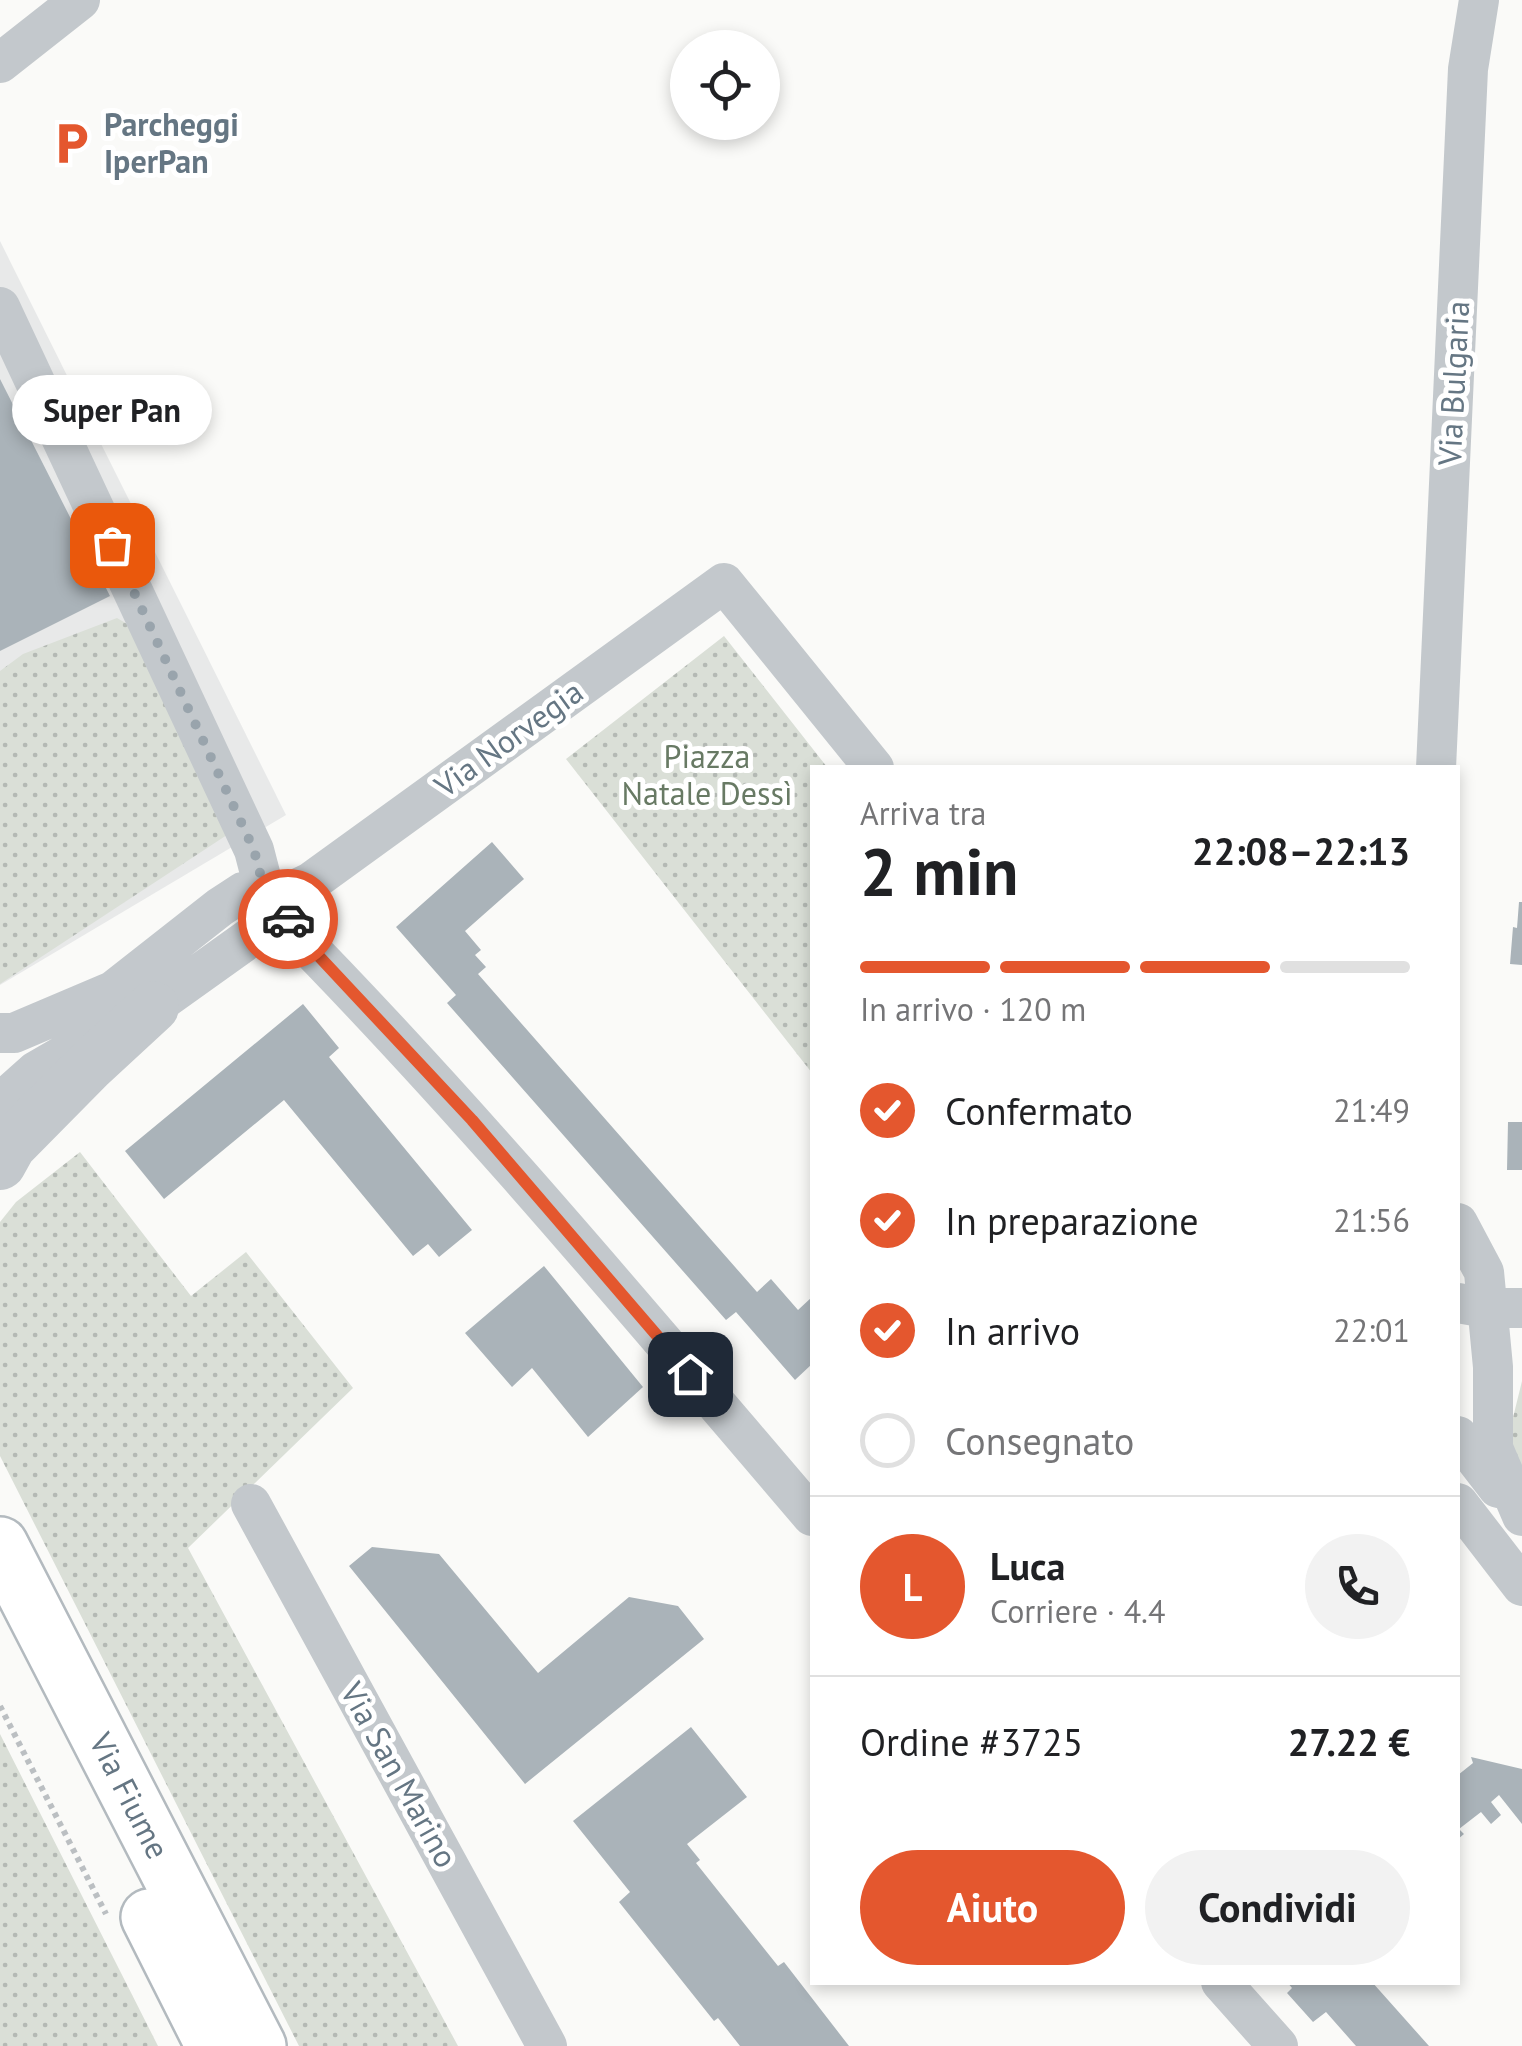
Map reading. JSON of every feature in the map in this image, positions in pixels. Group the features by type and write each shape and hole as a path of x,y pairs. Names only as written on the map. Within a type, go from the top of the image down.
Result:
{"main road":[{"name":"Via Fiume","path":"0,1545 258,2046"},
{"name":"Via Fiume","path":"0,1624 214,2046"}],"street":[{"path":"4,53 80,0"},
{"name":"Via Bulgaria","path":"1436,765 1468,69 1479,0"},
{"path":"0,308 254,850 269,903 472,1120 810,1514"},
{"name":"Via Norvegia","path":"269,903 312,882 724,583 872,765"},
{"path":"0,1164 10,1146 88,1067 269,903"},
{"path":"0,1033 14,1033 113,991 220,907 269,903"},
{"path":"0,1103 36,1071 153,1007"},
{"path":"1460,1227 1484,1272 1493,1367 1494,1448 1522,1518"},
{"path":"1460,1439 1522,1518"},
{"name":"Via San Marino","path":"251,1504 547,2046"},
{"path":"1460,1506 1522,1586"},
{"path":"1224,1985 1278,2046"}],"path":[{"path":"0,1706 112,1927"}],"shaded area":[{"path":"0,241 286,815 0,985"}],"green space":[{"path":"117,618 139,631 233,831 0,984 0,671 23,654"},
{"name":"Piazza Natale Dessì","path":"724,636 825,765 810,765 810,1070 566,759"},
{"path":"80,1152 191,1296 246,1252 353,1388 188,1548 458,2046 299,2046 0,1456 0,1222 16,1202"},
{"path":"1522,1381 1522,1491 1507,1442"},
{"path":"0,1734 158,2046 0,2046"}],"building":[{"path":"0,379 110,596 0,651"},
{"path":"492,842 524,879 465,931 481,950 475,955 486,967 478,974 757,1292 771,1279 798,1310 810,1299 810,1366 795,1380 736,1312 726,1320 447,1003 456,995 396,927"},
{"path":"1522,902 1522,965 1510,964"},
{"path":"303,1004 339,1048 329,1057 472,1230 439,1257 428,1244 413,1256 284,1100 164,1199 125,1151"},
{"path":"1508,1122 1522,1122 1522,1170 1507,1170"},
{"path":"544,1266 643,1387 588,1437 532,1368 512,1387 465,1333"},
{"path":"372,1547 439,1554 538,1673 629,1597 678,1606 704,1639 525,1784 349,1566"},
{"path":"691,1727 747,1797 687,1844 700,1860 696,1863 778,1966 784,1962 849,2046 740,2046 718,2018 714,2021 619,1902 630,1892 573,1821"},
{"path":"1471,1757 1522,1769 1522,1824 1499,1795 1491,1802 1501,1815 1491,1824 1481,1812 1460,1828 1460,1773 1473,1763"},
{"path":"1290,1985 1375,1985 1429,2046 1356,2046 1326,2012 1313,2022 1287,1993 1292,1988"}],"way so far":[{"path":"112,545 254,850 261,877 273,877 292,891 294,902 288,919"}],"place":[{"name":"Parcheggi IperPan","path":"71,143"},
{"name":"Super Pan","path":"112,545"}],"route":[{"path":"288,919 285,923 472,1120 690,1374"}]}
